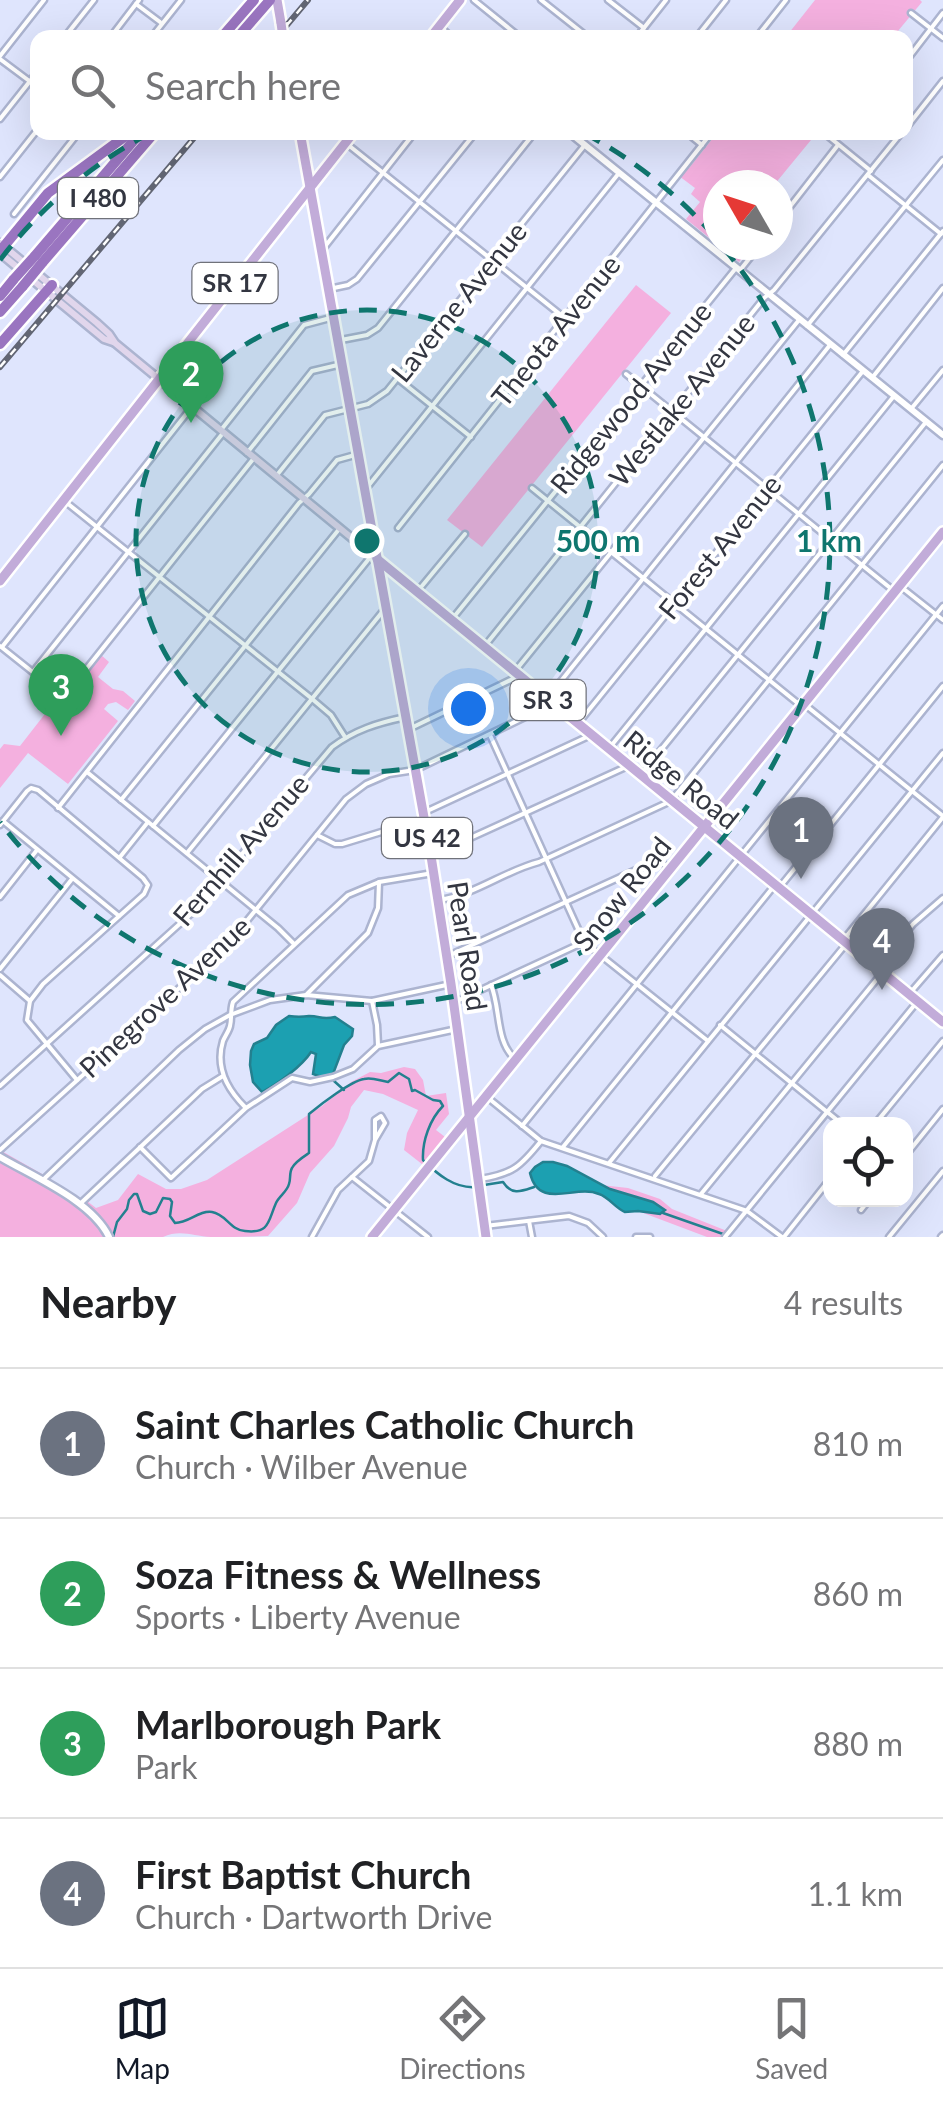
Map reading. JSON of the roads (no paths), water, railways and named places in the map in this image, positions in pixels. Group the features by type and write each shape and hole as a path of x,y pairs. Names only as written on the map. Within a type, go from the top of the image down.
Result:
{"highway":[{"path":"228,30 254,0"},
{"path":"245,30 273,0"},
{"path":"1,248 48,193 120,140"},
{"name":"I 480","path":"38,260 135,140"},
{"name":"I 480","path":"0,312 18,283 148,140"},
{"name":"I 480","path":"0,296 18,283"},
{"path":"0,344 49,288"}],"main road":[{"path":"273,0 281,30"},
{"path":"438,28 460,0"},
{"name":"Pearl Road","path":"301,140 430,856 485,1232"},
{"name":"SR 17","path":"0,580 348,140"},
{"name":"Ridge Road","path":"1,248 104,339 114,342 943,1021"},
{"name":"Snow Road","path":"372,1237 943,532"},
{"path":"467,1096 475,1104 484,1099"},
{"path":"457,1134 465,1133 473,1140"}],"street":[{"path":"0,119 29,82 0,58 44,0"},
{"path":"70,30 94,0"},
{"path":"158,30 181,0"},
{"path":"474,0 511,30"},
{"path":"541,0 578,30"},
{"path":"608,0 644,28 666,0"},
{"path":"702,30 726,0"},
{"path":"762,30 786,0"},
{"path":"116,30 137,2 162,24"},
{"path":"911,13 943,38"},
{"path":"913,51 943,13"},
{"name":"Westlake Avenue","path":"913,116 943,82"},
{"path":"0,177 30,139"},
{"path":"14,214 73,140"},
{"path":"322,250 410,140"},
{"path":"330,289 358,278 470,140"},
{"path":"339,340 377,329 529,140"},
{"path":"577,140 943,435"},
{"path":"695,140 702,146"},
{"name":"Theota Avenue","path":"398,528 706,140"},
{"path":"833,140 906,206 942,232 843,355"},
{"name":"Westlake Avenue","path":"484,647 896,140"},
{"path":"346,143 566,319"},
{"path":"793,202 838,144"},
{"name":"Laverne Avenue","path":"276,476 325,415 376,400 397,378 584,146"},
{"path":"807,326 943,160"},
{"path":"364,492 619,174"},
{"name":"Ridgewood Avenue","path":"451,620 747,260"},
{"path":"872,378 943,288"},
{"path":"33,672 305,324 334,318"},
{"path":"408,729 517,674 799,320"},
{"path":"550,701 830,345"},
{"path":"191,408 1,646 64,697 160,577 312,371 342,364"},
{"path":"911,410 943,370"},
{"name":"Forest Avenue","path":"577,724 863,371"},
{"path":"626,374 862,565 943,620"},
{"path":"397,378 471,437"},
{"path":"609,750 894,396"},
{"path":"640,776 926,422"},
{"path":"58,808 304,498 338,459 359,454"},
{"path":"437,900 456,896 547,858 671,801 943,464"},
{"path":"532,488 943,817 654,1178"},
{"path":"64,500 311,698 331,715 345,737"},
{"path":"121,800 340,528"},
{"path":"418,592 465,534"},
{"path":"119,858 375,557"},
{"path":"522,1126 943,606"},
{"path":"186,852 386,607"},
{"path":"563,1147 943,686"},
{"name":"Pinegrove Avenue","path":"0,1153 228,944 346,799 366,784 389,774 415,770 550,701"},
{"name":"Fernhill Avenue","path":"0,1086 194,911 322,756 345,737 373,724 406,717"},
{"path":"490,735 584,942 708,1041"},
{"path":"317,835 334,844 349,843 423,816 592,735"},
{"path":"609,1163 943,753"},
{"path":"430,856 628,766"},
{"path":"87,772 295,945"},
{"path":"78,1080 27,1020 30,1001 144,894 148,885 31,788 2,823 119,916"},
{"path":"0,897 38,850"},
{"path":"446,957 651,863 671,869"},
{"path":"246,1108 223,1076 222,1049 236,999 348,895 378,882 432,873"},
{"path":"30,1001 0,972 72,878"},
{"path":"306,995 368,933 378,908 378,882"},
{"path":"700,1194 914,924 943,898"},
{"path":"454,1002 584,942"},
{"path":"726,1237 828,1113 943,955"},
{"path":"41,1182 178,1050 230,1015 270,1000 306,995 372,1000 451,984"},
{"path":"490,985 504,1047 516,1060"},
{"path":"372,1000 378,1046"},
{"path":"720,1025 833,1117"},
{"path":"140,1147 171,1178 246,1108 292,1078 310,1082 353,1069 378,1046 458,1029"},
{"path":"881,1117 943,1041"},
{"path":"81,1204 202,1088 223,1076"},
{"path":"484,1099 541,1141 747,1211 783,1237 823,1188"},
{"path":"913,1146 943,1109"},
{"path":"312,1237 338,1190 369,1161 375,1140"},
{"path":"478,1184 513,1171 541,1141"},
{"path":"0,1153 81,1204 100,1221 108,1237"},
{"path":"889,1237 943,1171"},
{"path":"352,1177 428,1237"},
{"path":"485,1232 570,1216 588,1223 603,1237"},
{"path":"529,1221 532,1237"},
{"path":"636,1237 650,1237"}],"water":[{"path":"289,1016 335,1017 353,1029 352,1036 344,1045 333,1074 313,1074 316,1054 311,1052 289,1074 262,1092 253,1082 251,1051 254,1044 267,1038"},
{"path":"543,1162 567,1166 610,1189 653,1202 665,1210 660,1214 625,1212 599,1194 541,1191 530,1173"}],"waterway":[{"path":"113,1237 134,1194 143,1211 150,1214 156,1212 163,1198 170,1199 170,1216 175,1223 212,1212 240,1230 264,1228 288,1187 292,1168 309,1153 309,1114 358,1081 370,1078 388,1082 399,1073 409,1079 412,1091 440,1101 443,1106 428,1131 423,1160 454,1183 476,1187"},
{"path":"336,1078 334,1081 344,1090"},
{"path":"484,1185 503,1182 517,1191 534,1187"},
{"path":"663,1213 723,1234"}],"railway":[{"path":"283,30 308,0"},
{"path":"0,367 192,140"}],"place":[{"name":"Soza Fitness & Wellness","path":"191,423"},
{"name":"Marlborough Park","path":"61,736"},
{"name":"Saint Charles Catholic Church","path":"801,879"},
{"name":"First Baptist Church","path":"882,990"}]}
